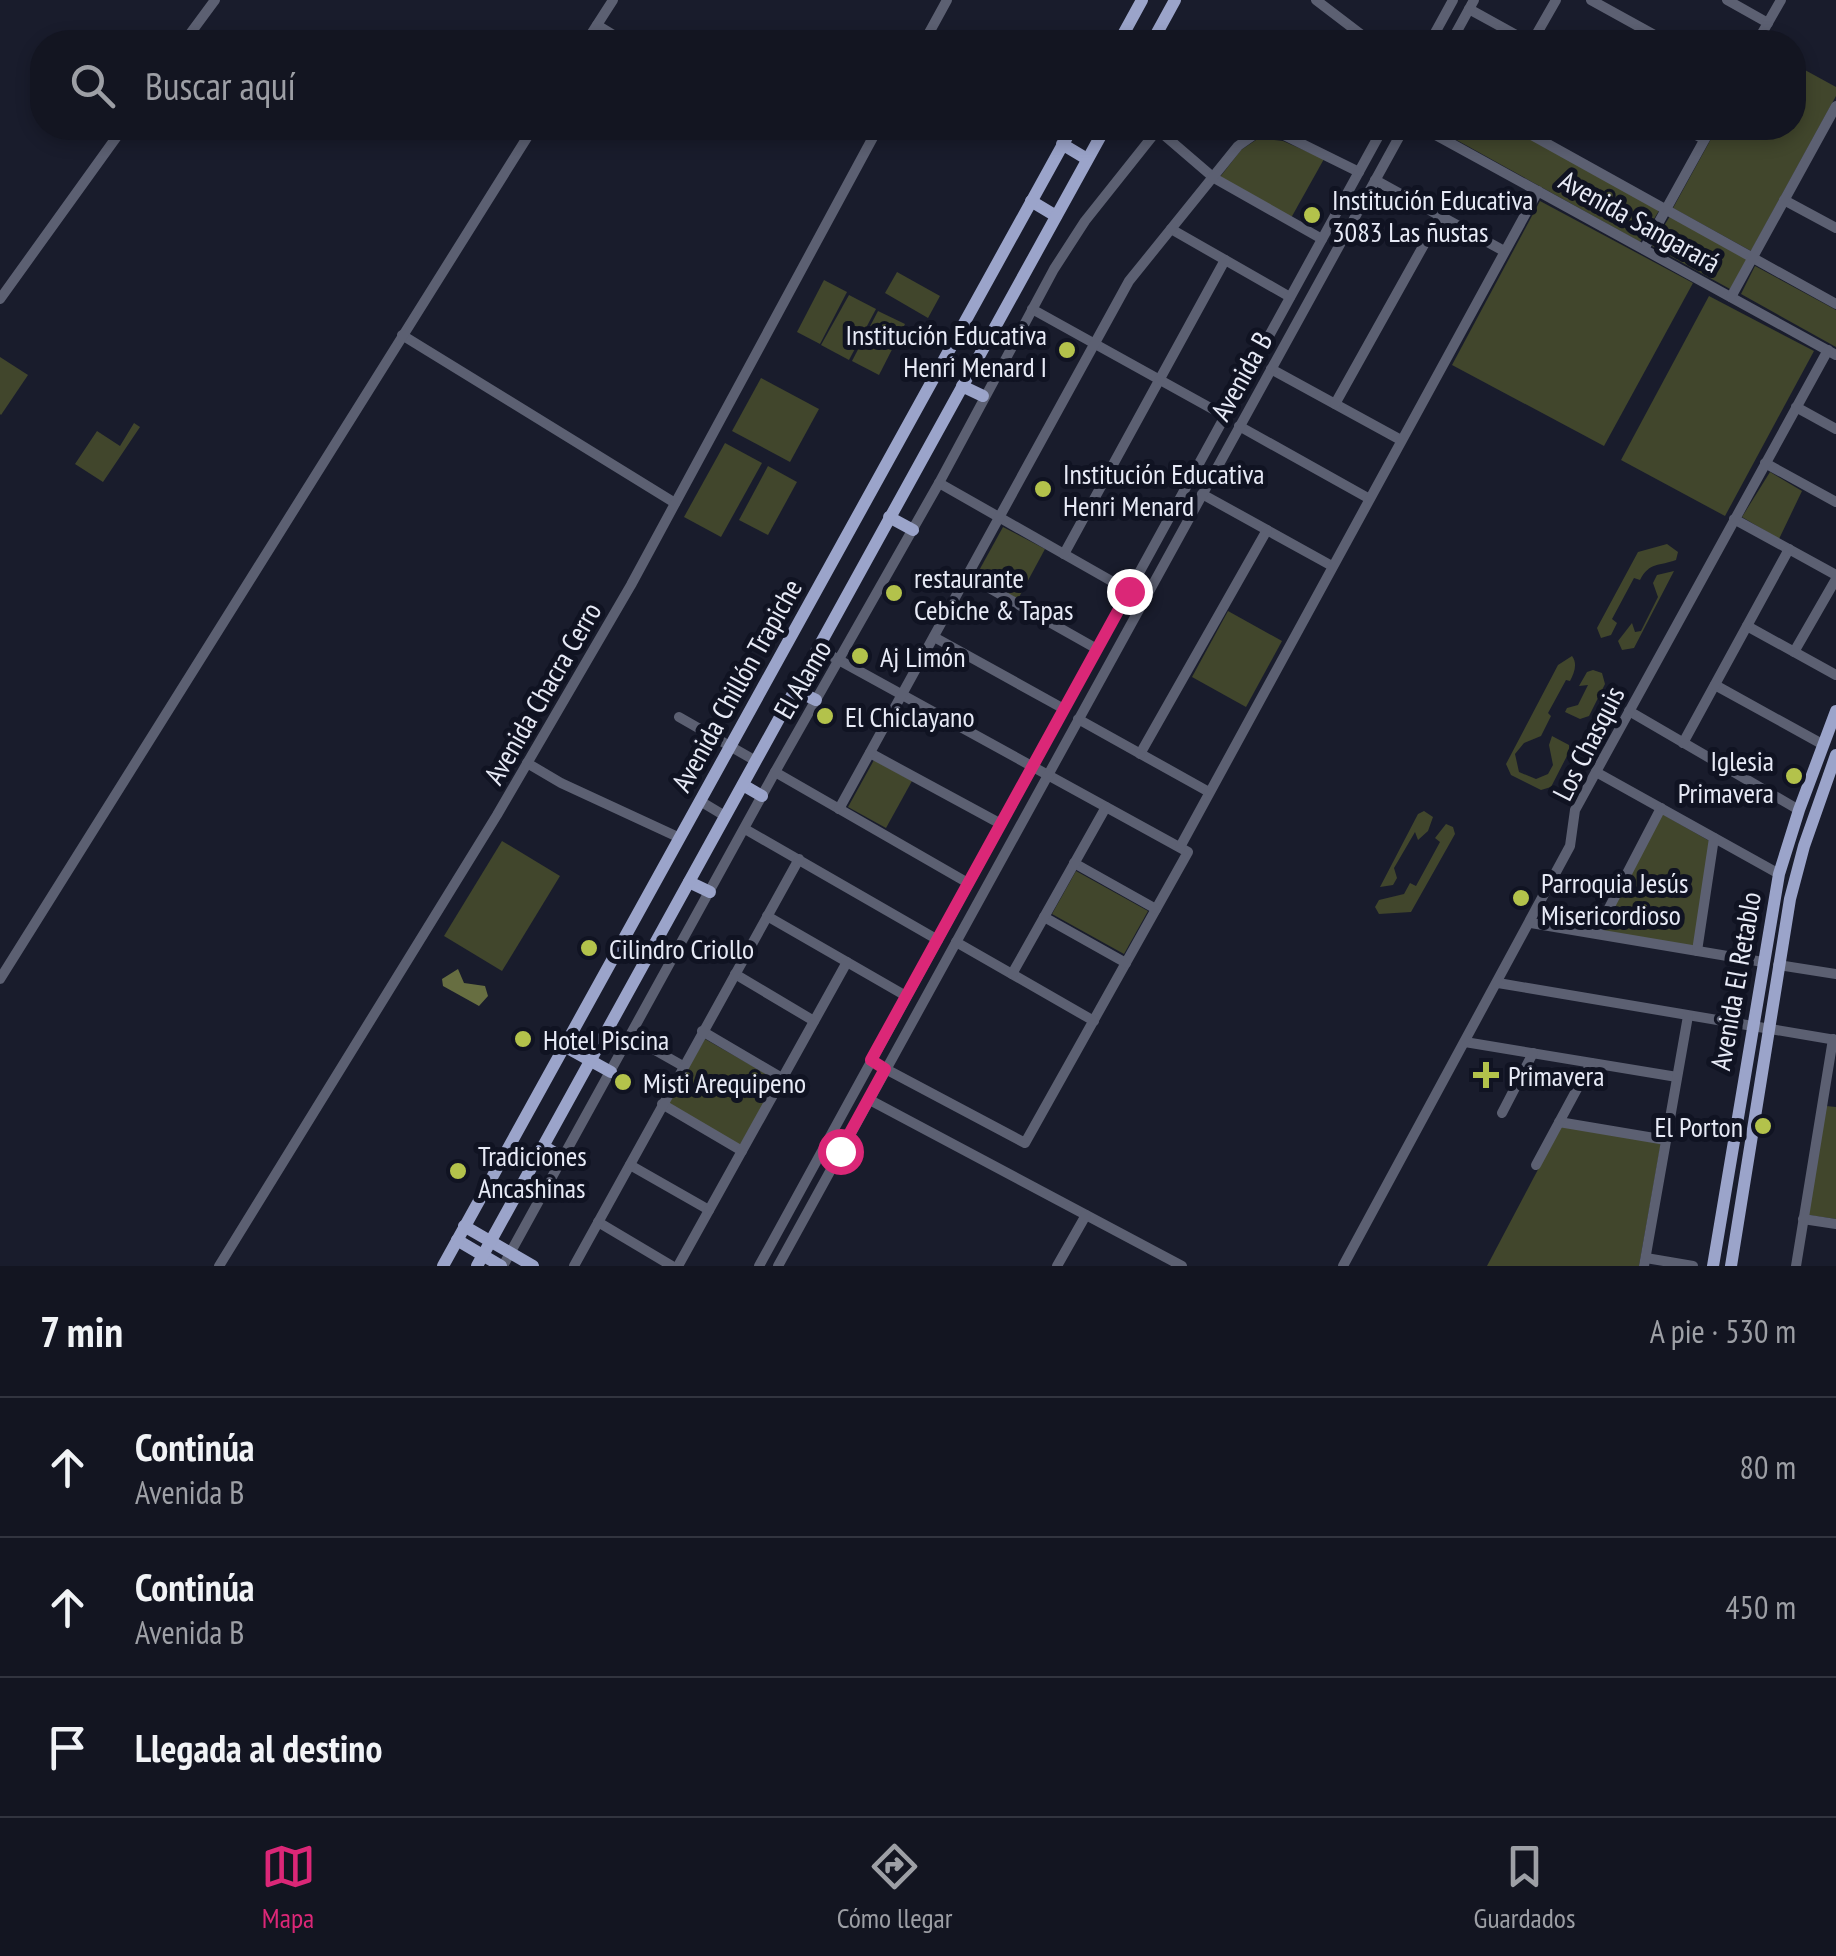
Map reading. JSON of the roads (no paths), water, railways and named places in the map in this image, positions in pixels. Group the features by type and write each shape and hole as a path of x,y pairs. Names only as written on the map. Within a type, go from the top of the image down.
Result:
{"main road":[{"path":"1126,30 1142,0"},
{"path":"1159,30 1175,0"},
{"name":"Avenida Chillón Trapiche","path":"443,1266 1064,140"},
{"name":"Avenida Chillón Trapiche","path":"480,1261 1098,140"},
{"path":"1062,144 1088,159"},
{"path":"1031,201 1056,216"},
{"path":"962,386 983,396"},
{"path":"910,420 936,434"},
{"path":"889,518 913,530"},
{"path":"845,539 870,553"},
{"path":"804,612 830,626"},
{"path":"795,690 816,700"},
{"name":"Avenida El Retablo","path":"1713,1266 1779,874 1798,810 1836,711"},
{"name":"Avenida El Retablo","path":"1730,1266 1797,870 1836,755"},
{"path":"743,785 762,796"},
{"path":"689,882 710,892"},
{"path":"564,1046 610,1072"},
{"path":"543,1146 562,1158"},
{"path":"464,1226 490,1241 505,1262"},
{"path":"456,1240 480,1261 533,1266"}],"street":[{"path":"193,30 215,0"},
{"path":"594,30 614,0"},
{"path":"931,30 948,0"},
{"path":"1316,0 1355,30"},
{"path":"1435,0 1451,4 1437,30"},
{"path":"1538,30 1556,0"},
{"path":"1591,0 1645,30"},
{"path":"1727,0 1768,23"},
{"path":"1764,30 1781,0"},
{"path":"1457,30 1472,4 1512,30"},
{"path":"597,25 606,30"},
{"path":"1731,297 1836,106"},
{"path":"0,299 114,140"},
{"path":"0,979 525,140"},
{"name":"Avenida Chacra Cerro","path":"219,1266 528,763 676,503 872,140"},
{"name":"El Alamo","path":"505,1262 939,484 1032,309 1085,222 1149,140"},
{"path":"1171,140 1214,178 1322,238"},
{"path":"839,809 1129,282 1247,140"},
{"path":"1294,140 1359,172"},
{"name":"Avenida B","path":"759,1266 1376,140"},
{"name":"Avenida B","path":"778,1266 1397,140"},
{"path":"1392,149 1403,140"},
{"name":"Avenida Sangarará","path":"1447,140 1832,352"},
{"name":"Avenida Sangarará","path":"1541,140 1836,304"},
{"path":"1644,249 1704,140"},
{"path":"1375,180 1504,251"},
{"path":"871,1060 1025,1143 1156,909 1208,792 1538,191"},
{"path":"1784,200 1836,228"},
{"path":"1335,404 1440,216"},
{"path":"1171,229 1290,297"},
{"path":"1064,554 1225,260"},
{"path":"1306,268 1322,276"},
{"path":"1032,309 1225,416"},
{"path":"402,335 676,503"},
{"name":"Los Chasquis","path":"1343,1266 1570,846 1575,810 1796,407 1832,352"},
{"path":"1271,368 1400,440"},
{"path":"1796,407 1836,429"},
{"path":"1239,426 1368,498"},
{"path":"1765,463 1836,502"},
{"path":"939,484 1129,591"},
{"path":"1202,494 1332,566"},
{"path":"1734,519 1836,577 1794,652"},
{"path":"1140,754 1267,530"},
{"path":"1684,743 1789,549"},
{"path":"968,576 1096,649"},
{"path":"1747,626 1836,675"},
{"path":"934,637 1064,708"},
{"path":"817,648 1184,850"},
{"path":"1082,676 1097,686"},
{"path":"1715,685 1822,744"},
{"path":"1629,711 1798,810"},
{"path":"679,718 756,761"},
{"path":"1078,720 1208,792"},
{"path":"870,752 1001,824"},
{"path":"528,763 680,838"},
{"path":"775,772 968,882"},
{"path":"1596,772 1779,874"},
{"path":"700,801 726,816"},
{"path":"1012,974 1106,807"},
{"path":"1596,933 1660,808"},
{"path":"745,829 938,940"},
{"path":"1698,951 1714,838"},
{"path":"574,1266 799,859"},
{"path":"1074,863 1156,909"},
{"path":"767,916 906,996"},
{"path":"1044,917 1126,963"},
{"path":"1530,923 1763,962"},
{"path":"956,942 1094,1021"},
{"path":"598,1222 675,1266 847,962"},
{"path":"1778,965 1836,974"},
{"path":"735,974 814,1021"},
{"path":"1498,983 1835,1040 1796,1266"},
{"path":"1688,1016 1645,1262 1693,1266"},
{"path":"702,1031 782,1078"},
{"path":"630,1036 683,1066"},
{"path":"1466,1042 1677,1077"},
{"path":"1502,1114 1532,1053"},
{"path":"1536,1165 1590,1063"},
{"path":"868,1099 1182,1266"},
{"path":"1823,1102 1836,1104"},
{"path":"662,1104 742,1150"},
{"path":"1559,1122 1666,1140"},
{"path":"630,1164 709,1210"},
{"path":"1057,1266 1086,1215"},
{"path":"1804,1219 1836,1224"}],"place":[{"name":"Institución Educativa 3083 Las ñustas","path":"1312,215"},
{"name":"Institución Educativa Henri Menard I","path":"1067,350"},
{"name":"Institución Educativa Henri Menard","path":"1043,489"},
{"name":"restaurante Cebiche & Tapas","path":"894,593"},
{"name":"Aj Limón","path":"860,656"},
{"name":"El Chiclayano","path":"825,716"},
{"name":"Iglesia Primavera","path":"1794,776"},
{"name":"Parroquia Jesús Misericordioso","path":"1521,898"},
{"name":"Cilindro Criollo","path":"589,948"},
{"name":"Hotel Piscina","path":"523,1039"},
{"name":"Primavera","path":"1486,1075"},
{"name":"Misti Arequipeno","path":"623,1082"},
{"name":"El Porton","path":"1763,1126"},
{"name":"Tradiciones Ancashinas","path":"458,1171"}]}
